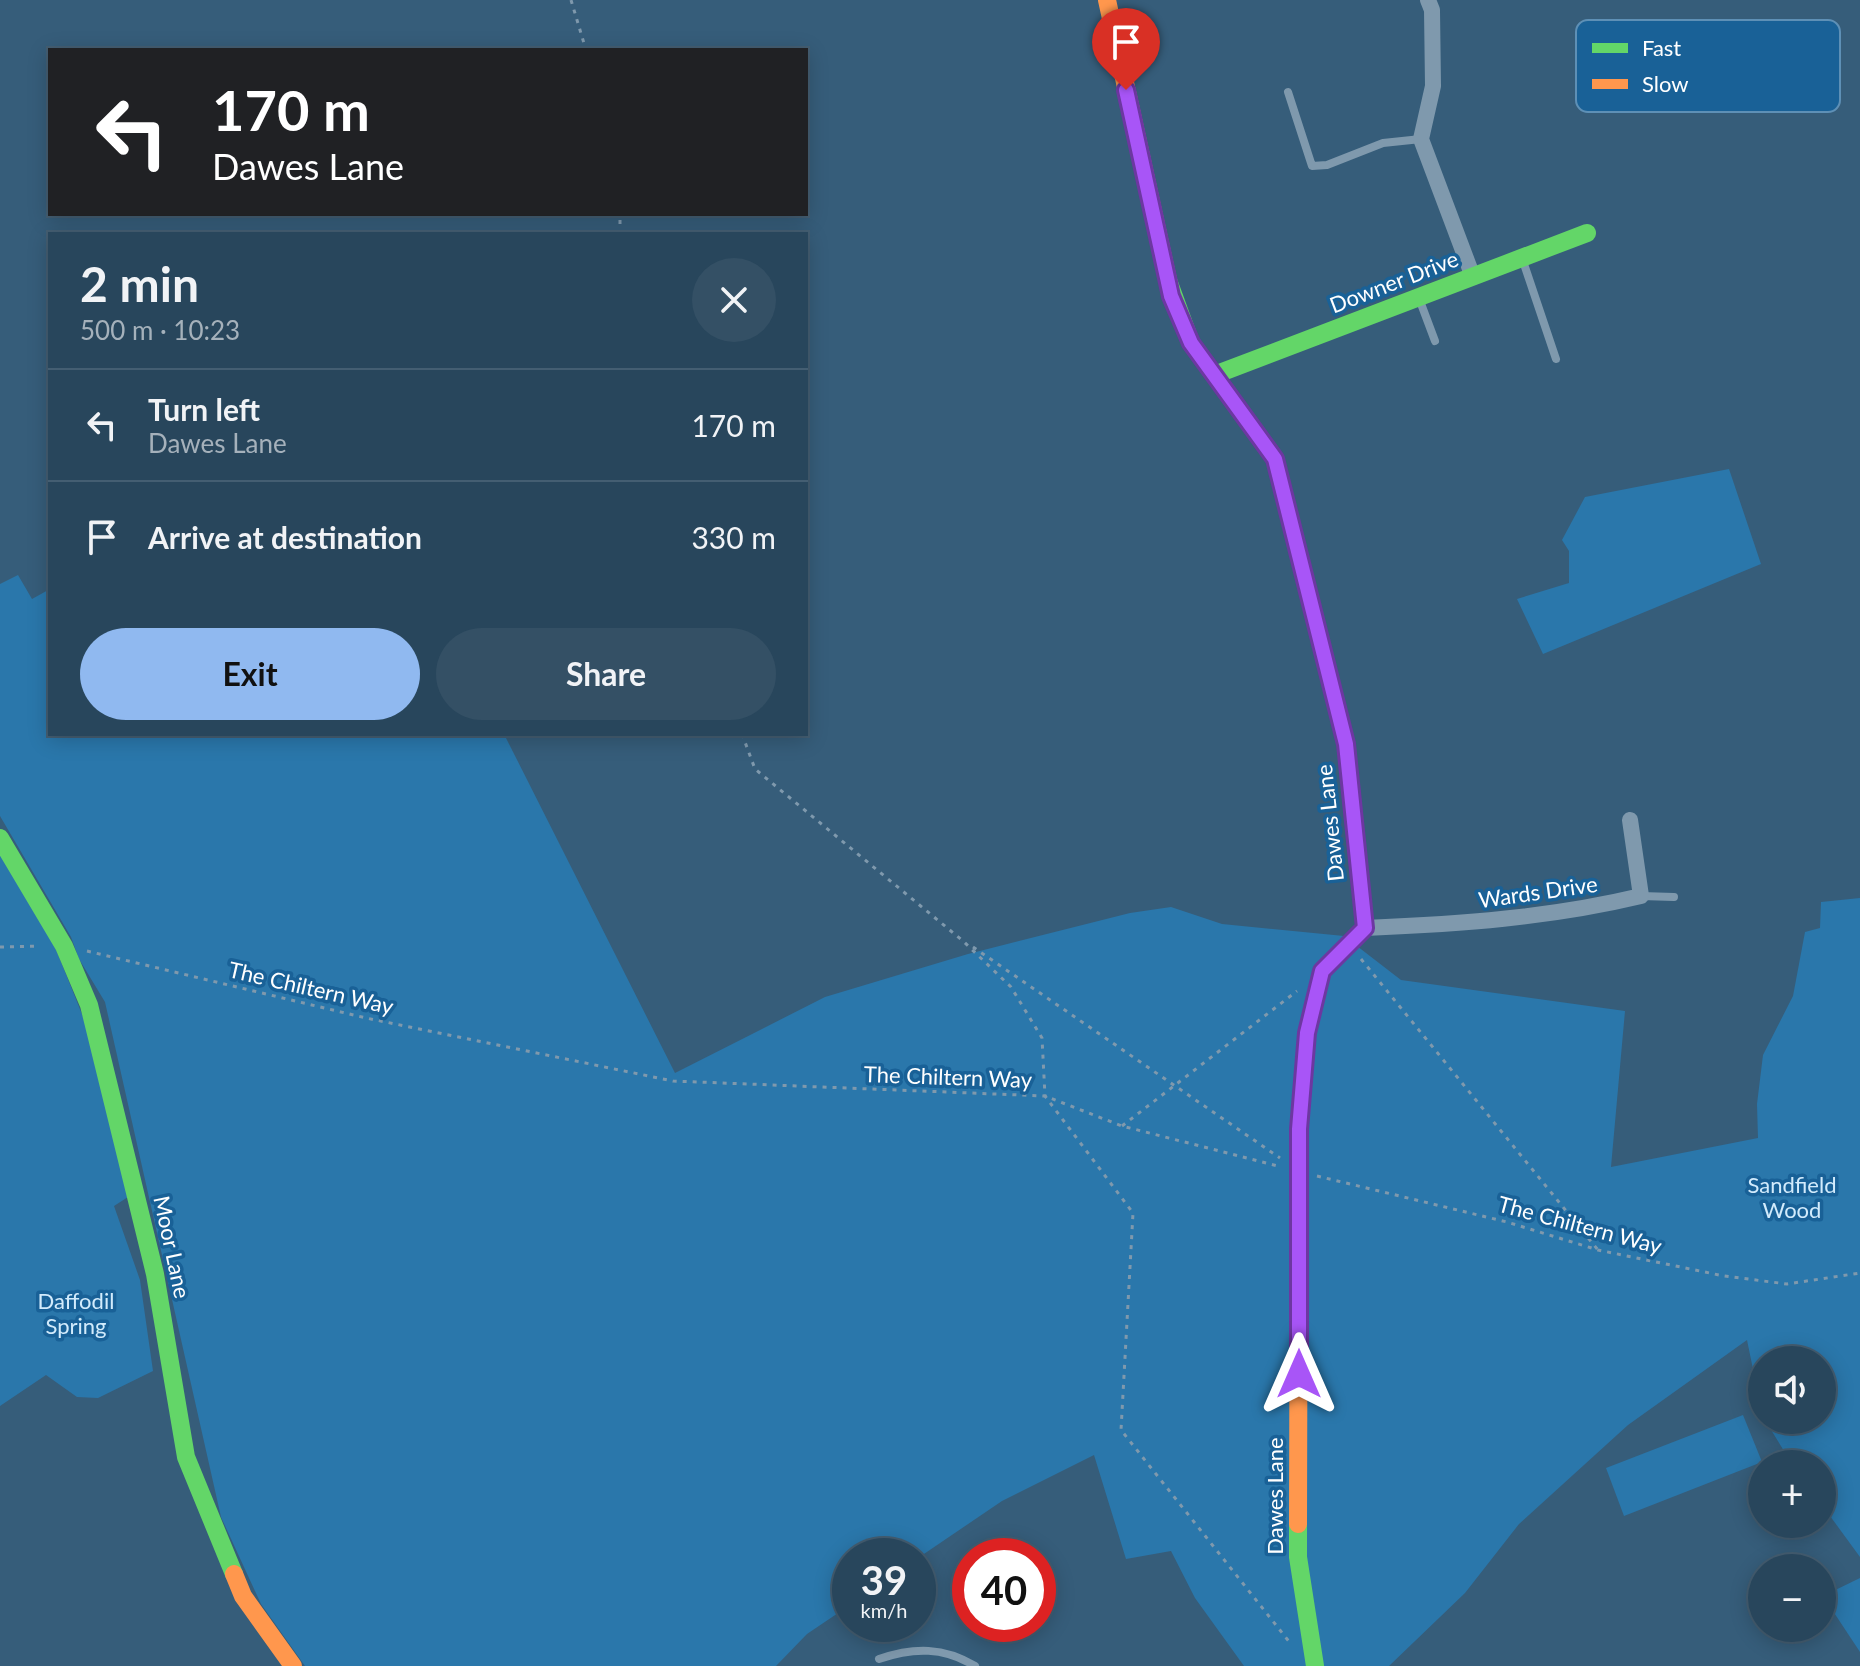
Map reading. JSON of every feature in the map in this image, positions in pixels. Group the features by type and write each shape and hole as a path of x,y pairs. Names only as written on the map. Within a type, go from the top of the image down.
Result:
{"street":[{"name":"Dawes Lane","path":"1107,0 1171,296 1191,343 1217,374 1275,459 1346,744 1365,928 1322,971 1307,1033 1299,1172 1298,1557 1315,1666"},
{"path":"1428,0 1432,10 1433,86 1421,139 1473,277"},
{"name":"Downer Drive","path":"1217,374 1587,233"},
{"path":"1630,820 1641,896"},
{"name":"Moor Lane","path":"0,838 64,946 89,1005 155,1274 186,1457 243,1596 293,1666"},
{"name":"Wards Drive","path":"1365,928 1492,923 1584,910 1641,896"}],"lane":[{"path":"1288,92 1312,166 1327,165 1383,143 1421,139"},
{"path":"1522,259 1556,359"},
{"path":"1419,298 1435,341"},
{"path":"1641,896 1674,897"},
{"path":"879,1659 902,1651 938,1650 975,1666"}],"path":[{"path":"571,0 585,48"},
{"path":"743,736 755,769 963,941 1011,987 1042,1038 1045,1096 1133,1213 1121,1430 1298,1654"},
{"path":"963,941 1299,1172"},
{"path":"1349,945 1598,1250"},
{"path":"0,947 44,946"},
{"name":"The Chiltern Way","path":"75,948 366,1018 673,1081 1045,1096 1122,1126 1507,1222 1598,1250 1724,1276 1787,1284 1860,1273"},
{"path":"1122,1126 1298,990"}],"green space":[{"path":"1729,469 1761,564 1543,654 1517,599 1569,583 1569,551 1562,540 1585,497"},
{"name":"Sandfield Wood","path":"18,575 32,599 48,590 48,736 505,736 675,1073 825,997 968,954 1130,913 1171,907 1222,924 1344,936 1401,980 1625,1011 1611,1167 1758,1138 1757,1104 1763,1055 1793,996 1805,932 1820,928 1821,902 1860,898 1860,1557 1836,1524 1836,1450 1783,1450 1774,1434 1836,1434 1836,1346 1748,1346 1747,1340 1628,1425 1519,1524 1465,1593 1389,1666 1244,1666 1195,1598 1171,1551 1126,1559 1094,1455 1002,1501 936,1546 936,1538 832,1538 832,1617 807,1634 776,1666 305,1666 261,1604 221,1517 105,1002 0,816 0,584"},
{"name":"Daffodil Spring","path":"0,851 51,937 92,1039 128,1197 114,1206 140,1280 153,1371 98,1398 77,1397 46,1375 0,1406"},
{"path":"1743,1415 1748,1434 1757,1450 1748,1450 1748,1467 1624,1516 1606,1468"},
{"path":"1860,1578 1860,1652 1836,1616 1836,1590"}],"traffic: fast":[{"path":"1217,374 1587,233"},
{"path":"1168,280 1191,343 1275,459 1346,744 1365,928 1322,971 1307,1033 1304,1068"},
{"path":"0,838 64,946 89,1005 155,1274 186,1457 234,1574"},
{"path":"1298,1524 1298,1557 1315,1666"}],"traffic: slow":[{"path":"1107,0 1168,280"},
{"path":"1298,1524 1299,1129 1304,1068"},
{"path":"234,1574 243,1596 293,1666"}],"route":[{"path":"1126,90 1171,296 1191,343 1217,374 1275,459 1346,744 1365,928 1322,971 1307,1033 1299,1129 1299,1374"}]}
